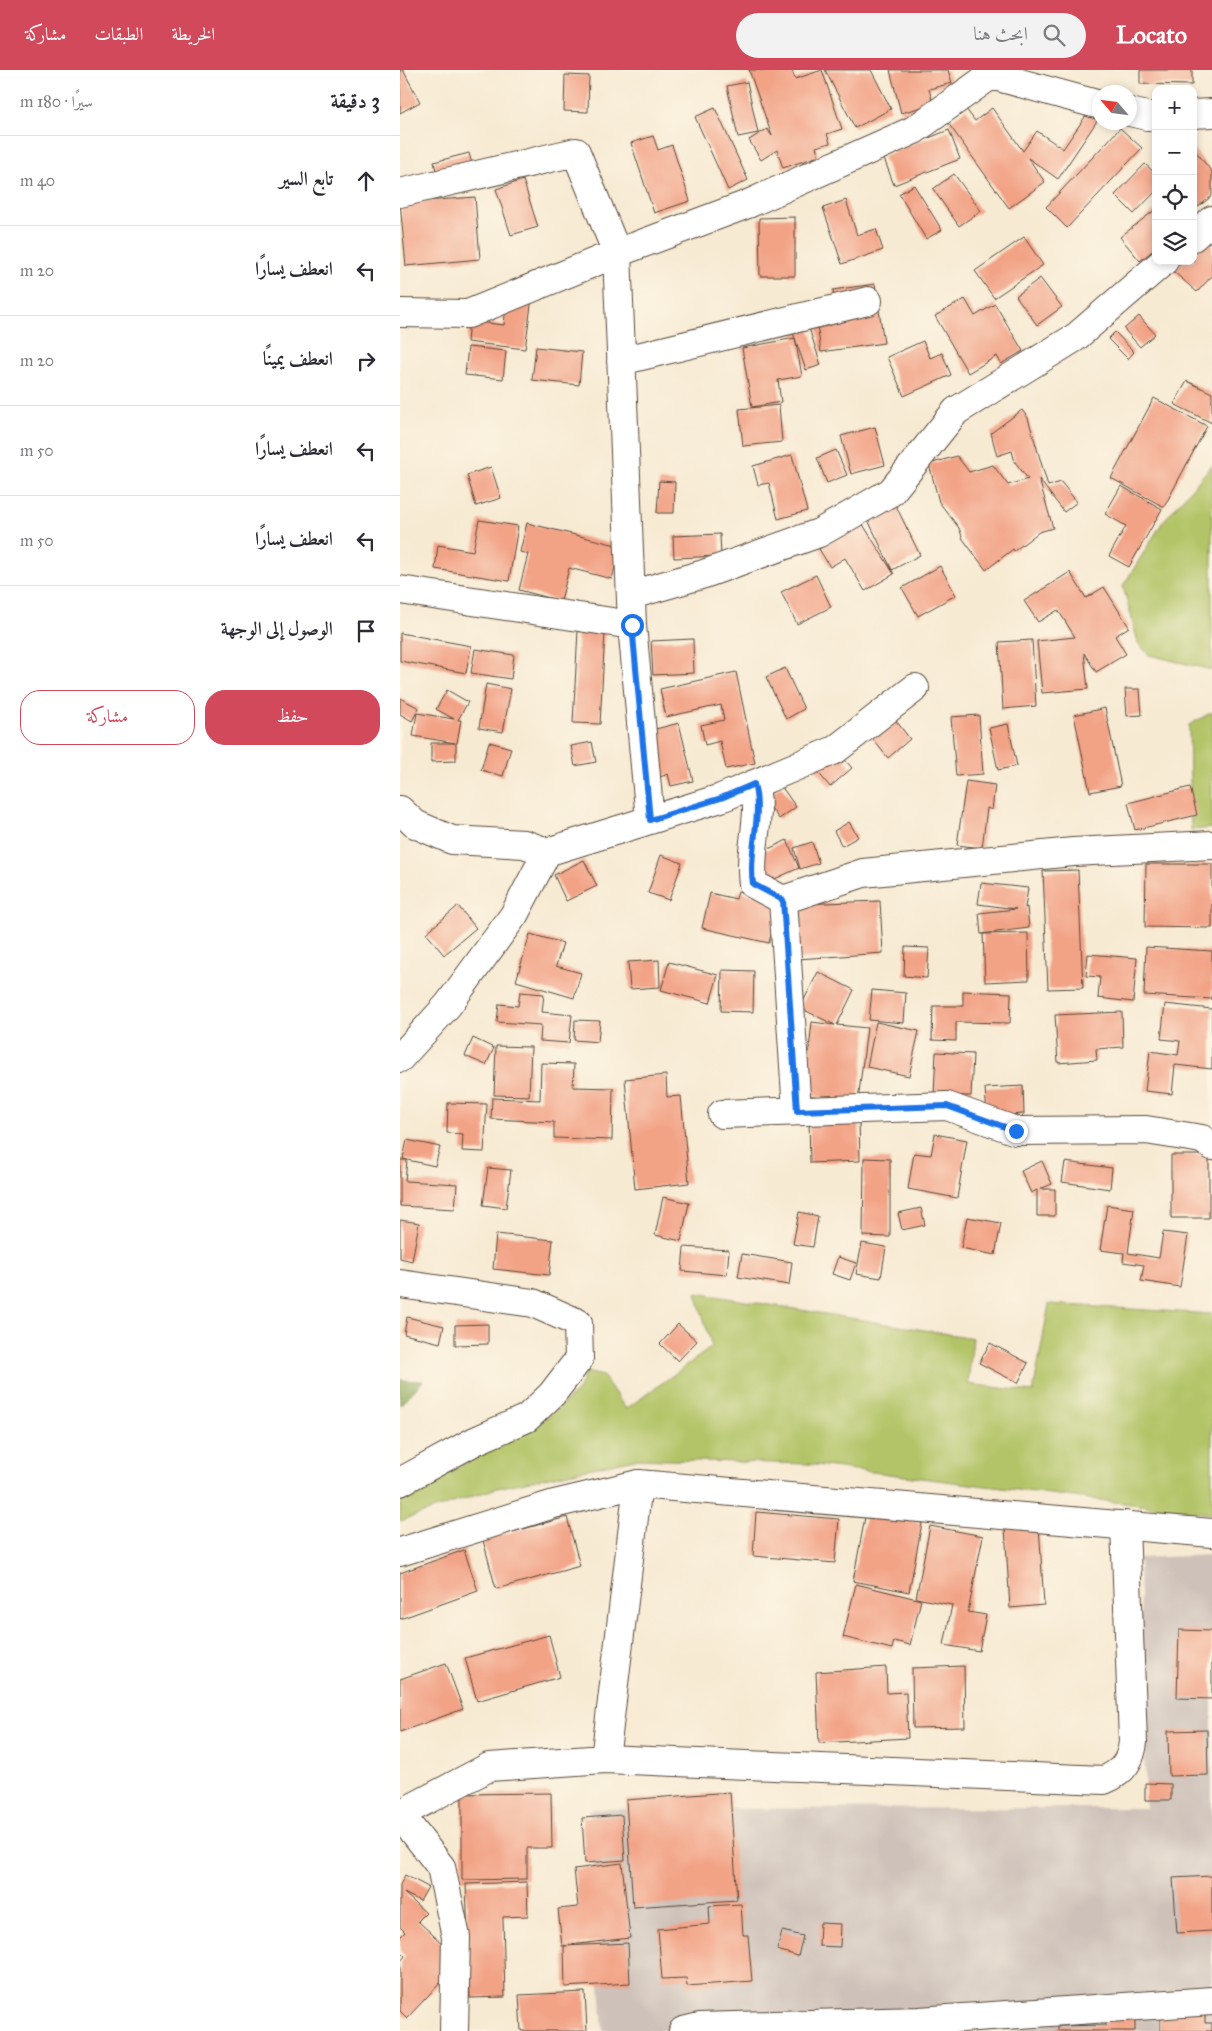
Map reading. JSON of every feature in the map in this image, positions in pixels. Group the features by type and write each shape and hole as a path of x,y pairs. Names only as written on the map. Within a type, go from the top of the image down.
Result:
{"street":[{"path":"400,313 468,314 617,253 748,204 914,130 990,73 1092,103"},
{"path":"1197,114 1212,113"},
{"path":"1137,114 1152,116"},
{"path":"400,193 576,152 617,253 632,625 650,820"},
{"path":"1197,233 1212,220"},
{"path":"631,595 704,574 819,533 891,492 956,411 1076,337 1159,265"},
{"path":"621,361 868,301"},
{"path":"400,590 632,625"},
{"path":"400,810 415,824 452,840 524,844 547,852 721,798 835,750 915,688"},
{"path":"754,784 758,797 751,866 753,884 783,900 863,873 1073,852 1212,845"},
{"path":"400,1058 448,1004 514,914 547,852"},
{"path":"783,900 797,1111"},
{"path":"722,1114 947,1106 1016,1131 1146,1130 1202,1139 1212,1146"},
{"path":"400,1284 533,1303 578,1323 579,1359 552,1394 527,1418 475,1441 400,1482"},
{"path":"605,1760 638,1484"},
{"path":"400,1552 554,1504 638,1484 1212,1533"},
{"path":"454,2031 456,1938 441,1867 400,1814 488,1767 605,1760 1095,1781 1111,1777 1124,1766 1129,1758 1133,1742 1125,1525"},
{"path":"683,2031 699,2027 919,2026 1212,2001"}],"shaded area":[{"path":"1212,1555 1212,2031 603,2031 589,1809 1146,1808 1139,1558"}],"green space":[{"path":"1212,465 1212,670 1149,655 1138,643 1123,586 1162,523"},
{"path":"1212,712 1212,828 1191,830 1189,725"},
{"path":"696,1293 973,1338 968,1384 1033,1392 1049,1304 1212,1314 1212,1514 808,1464 635,1459 497,1488 400,1521 400,1505 412,1492 540,1423 578,1391 586,1372 603,1376 626,1409 712,1347"},
{"path":"400,1380 423,1381 400,1405"}],"building":[{"path":"400,70 403,70 420,102 400,113"},
{"path":"749,70 792,70 795,79 822,70 842,129 827,134 830,143 816,147 819,156 783,168 777,150 761,160 749,140 767,129 772,136"},
{"path":"825,70 871,70 891,109 855,128"},
{"path":"890,70 948,70 952,83 929,89 933,104 901,113"},
{"path":"1140,70 1192,70 1192,85 1140,84"},
{"path":"565,75 589,76 588,112 564,111"},
{"path":"747,82 758,133 738,137 727,86"},
{"path":"715,108 748,180 728,190 695,117"},
{"path":"992,108 1023,151 1037,131 1063,149 1089,111 1092,113 1092,128 1058,179 1028,158 1045,182 1009,208 948,123 966,109 975,121"},
{"path":"949,130 960,159 894,185 883,156"},
{"path":"1118,130 1122,130 1142,148 1067,228 1046,207"},
{"path":"653,136 658,150 672,145 690,201 654,213 631,143"},
{"path":"469,153 478,186 442,195 434,162"},
{"path":"1197,153 1212,172 1212,196 1198,207"},
{"path":"1145,164 1152,170 1152,195 1134,214 1115,195"},
{"path":"954,174 981,211 959,226 933,189"},
{"path":"523,180 538,227 511,235 496,189"},
{"path":"914,185 942,230 926,239 899,194"},
{"path":"475,197 480,259 406,266 400,203"},
{"path":"846,200 857,235 876,229 883,250 842,264 823,208"},
{"path":"1152,212 1152,251 1140,261 1120,237"},
{"path":"795,217 795,276 760,276 759,218"},
{"path":"1212,228 1212,276 1197,292 1173,271 1178,265 1197,265 1197,245"},
{"path":"1024,237 1043,265 994,298 975,271"},
{"path":"1040,278 1062,307 1037,325 1016,296"},
{"path":"875,284 884,343 821,352 815,311 835,309 833,290"},
{"path":"507,295 532,298 525,349 467,342 469,321 504,325"},
{"path":"965,299 975,316 995,304 1023,351 1001,364 997,356 968,373 935,316"},
{"path":"1139,316 1155,334 1140,347 1124,329"},
{"path":"809,328 821,365 806,370 793,333"},
{"path":"1115,332 1134,352 1128,359 1108,339"},
{"path":"795,338 802,376 778,380 781,402 752,407 742,348"},
{"path":"923,341 930,358 942,353 951,375 904,396 887,357"},
{"path":"468,347 506,351 503,379 465,375"},
{"path":"536,347 582,352 579,385 532,380"},
{"path":"1187,381 1212,393 1212,423 1174,404"},
{"path":"1154,398 1207,426 1164,507 1111,478"},
{"path":"779,405 782,442 743,446 739,409"},
{"path":"1022,410 1028,418 1048,486 1061,482 1077,502 1064,512 1039,479 1053,528 1039,532 986,570 963,539 959,528 939,502 929,464 957,456 969,472 993,465 1008,485 1028,479 1015,462 1012,451 997,456 991,433"},
{"path":"875,427 885,465 851,474 841,436"},
{"path":"836,450 847,475 827,483 817,458"},
{"path":"792,455 807,511 778,519 769,483 758,485 753,466"},
{"path":"491,467 501,498 476,506 467,475"},
{"path":"659,481 675,482 674,513 657,513"},
{"path":"1121,486 1162,509 1129,567 1109,556 1126,526 1105,514"},
{"path":"896,506 920,555 892,570 868,520"},
{"path":"479,520 518,526 509,581 435,569 438,545 473,551"},
{"path":"527,523 620,546 612,579 569,568 561,601 519,590 528,554 520,552"},
{"path":"862,523 894,574 865,591 845,558 830,567 819,549"},
{"path":"720,534 721,556 674,558 673,536"},
{"path":"940,566 956,595 918,616 902,588"},
{"path":"1070,572 1086,598 1104,587 1129,627 1115,636 1126,654 1096,672 1084,653 1088,689 1042,693 1037,641 1075,637 1058,610 1038,622 1024,601"},
{"path":"816,575 831,607 797,624 781,592"},
{"path":"578,630 605,632 600,724 573,723"},
{"path":"400,633 471,646 466,673 400,661"},
{"path":"693,639 694,673 653,675 651,641"},
{"path":"1032,640 1036,706 1003,709 999,642"},
{"path":"475,649 514,655 511,679 471,673"},
{"path":"785,668 804,709 786,719 766,677"},
{"path":"736,672 755,763 726,769 720,741 705,745 701,725 724,720 721,705 666,717 660,689"},
{"path":"486,684 511,689 503,732 479,728"},
{"path":"1125,689 1140,689 1142,715 1127,716"},
{"path":"447,690 468,702 458,720 461,720 456,743 456,761 431,762 431,743 455,743 413,736 417,713 454,719 436,709"},
{"path":"400,698 419,708 412,721 400,714"},
{"path":"1105,708 1121,786 1090,792 1074,715"},
{"path":"890,713 910,739 888,758 867,732"},
{"path":"979,715 983,774 956,776 951,717"},
{"path":"679,723 693,781 671,786 668,774 660,777 648,731"},
{"path":"1008,724 1017,766 998,770 989,728"},
{"path":"489,742 511,748 503,776 481,770"},
{"path":"592,742 596,762 575,766 571,746"},
{"path":"831,744 852,768 830,787 810,762"},
{"path":"966,781 995,785 992,810 987,808 982,848 957,845"},
{"path":"781,786 796,807 779,819 764,798"},
{"path":"1190,787 1197,815 1135,830 1128,803"},
{"path":"849,822 858,837 842,846 834,831"},
{"path":"787,840 799,868 768,882 756,855"},
{"path":"812,842 819,863 800,869 794,848"},
{"path":"661,855 682,863 669,900 648,893"},
{"path":"584,860 597,886 566,901 554,875"},
{"path":"1146,864 1212,864 1212,928 1145,927"},
{"path":"1078,870 1083,988 1048,989 1043,871"},
{"path":"981,883 1028,888 1025,908 1027,907 1029,928 981,934 979,913 1016,909 978,904"},
{"path":"738,891 779,900 769,943 702,928 710,893 736,899"},
{"path":"880,901 883,953 798,959 797,904"},
{"path":"458,906 476,928 444,955 426,933"},
{"path":"1028,933 1029,980 985,982 983,934"},
{"path":"530,934 563,943 556,966 581,973 574,998 516,981"},
{"path":"905,947 929,948 927,978 904,976"},
{"path":"1146,947 1212,951 1212,999 1144,995"},
{"path":"1088,954 1137,958 1133,1002 1098,998 1100,977 1086,976"},
{"path":"659,960 660,987 630,989 628,962"},
{"path":"669,962 718,975 710,1003 661,990"},
{"path":"722,970 754,971 753,1012 721,1011"},
{"path":"818,972 854,990 837,1025 867,1028 858,1101 804,1095 812,1022 835,1025 800,1008"},
{"path":"872,990 906,993 904,1023 869,1020"},
{"path":"963,991 1011,993 1010,1023 956,1022 956,1041 932,1040 933,1006 963,1006"},
{"path":"520,992 544,994 542,1012 572,1015 569,1043 540,1041 541,1025 497,1022 499,1004 518,1006"},
{"path":"1165,1004 1212,1009 1212,1069 1175,1065 1172,1094 1145,1091 1150,1051 1178,1055 1180,1041 1161,1039"},
{"path":"1122,1012 1123,1047 1096,1049 1097,1060 1058,1063 1055,1015"},
{"path":"575,1020 600,1021 598,1042 574,1040"},
{"path":"876,1022 919,1031 909,1076 867,1067"},
{"path":"473,1038 494,1048 486,1065 465,1056"},
{"path":"496,1046 531,1047 529,1096 494,1095"},
{"path":"936,1052 973,1054 971,1096 934,1095"},
{"path":"541,1063 574,1064 573,1087 613,1088 612,1140 554,1138 554,1122 491,1119 492,1098 540,1100"},
{"path":"666,1075 667,1097 681,1096 689,1183 635,1189 625,1079"},
{"path":"1023,1086 1024,1114 987,1116 985,1088"},
{"path":"448,1103 487,1104 484,1152 462,1151 463,1134 447,1133"},
{"path":"859,1118 860,1161 810,1163 809,1120"},
{"path":"935,1134 967,1140 957,1198 908,1189 914,1153 931,1155"},
{"path":"407,1140 440,1147 435,1166 403,1159"},
{"path":"1171,1155 1209,1155 1209,1218 1171,1218"},
{"path":"864,1158 890,1159 890,1237 863,1236"},
{"path":"400,1160 407,1160 405,1181 457,1184 455,1209 400,1206"},
{"path":"1042,1161 1052,1184 1040,1189 1055,1189 1055,1216 1037,1216 1037,1190 1031,1193 1021,1171"},
{"path":"1065,1162 1112,1168 1110,1189 1062,1182"},
{"path":"488,1168 511,1170 506,1208 483,1205"},
{"path":"663,1197 689,1203 681,1241 655,1235"},
{"path":"1107,1205 1134,1209 1128,1253 1159,1258 1163,1232 1188,1235 1180,1287 1141,1281 1144,1265 1123,1262 1124,1253 1100,1250"},
{"path":"921,1208 925,1225 902,1230 898,1213"},
{"path":"799,1212 818,1216 813,1247 793,1244"},
{"path":"967,1217 1001,1223 995,1255 961,1248"},
{"path":"400,1220 419,1223 412,1261 400,1258"},
{"path":"496,1234 553,1240 549,1275 493,1269"},
{"path":"862,1243 886,1247 881,1278 856,1274"},
{"path":"684,1247 729,1250 727,1275 682,1271"},
{"path":"742,1254 792,1262 789,1285 738,1277"},
{"path":"838,1257 856,1263 850,1280 832,1274"},
{"path":"407,1317 444,1326 440,1343 404,1334"},
{"path":"488,1324 488,1344 455,1345 455,1325"},
{"path":"678,1324 697,1341 678,1361 660,1344"},
{"path":"990,1343 1028,1363 1018,1383 979,1363"},
{"path":"756,1512 839,1519 835,1563 753,1556"},
{"path":"866,1512 922,1523 909,1592 853,1581"},
{"path":"567,1517 580,1566 496,1589 483,1540"},
{"path":"1039,1525 1044,1605 1010,1608 1005,1527"},
{"path":"930,1526 983,1536 968,1612 986,1615 979,1651 944,1645 952,1605 916,1598"},
{"path":"464,1550 478,1591 400,1619 400,1573"},
{"path":"856,1584 921,1600 910,1645 894,1641 892,1649 843,1637"},
{"path":"1179,1630 1212,1631 1212,1699 1177,1698"},
{"path":"549,1635 560,1677 477,1701 465,1658"},
{"path":"446,1663 463,1709 400,1732 400,1679"},
{"path":"964,1666 965,1727 913,1728 912,1668"},
{"path":"886,1667 887,1693 906,1692 908,1738 819,1743 816,1672"},
{"path":"1207,1730 1208,1775 1169,1776 1168,1731"},
{"path":"1145,1783 1171,1784 1171,1800 1145,1800"},
{"path":"730,1792 737,1900 633,1907 626,1800"},
{"path":"551,1793 552,1848 527,1848 527,1879 462,1880 462,1794"},
{"path":"622,1815 625,1860 585,1863 582,1818"},
{"path":"622,1863 630,1938 562,1946 558,1909 578,1907 574,1869"},
{"path":"405,1875 428,1887 420,1901 404,1893 426,1913 418,1921 461,1961 407,2018 400,2011 400,1962 405,1956 400,1951 400,1937 405,1932 400,1927 400,1885"},
{"path":"1212,1876 1212,1931 1177,1933 1173,1878"},
{"path":"527,1882 528,1916 503,1917 505,1997 470,1998 466,1884"},
{"path":"741,1904 743,1935 748,1935 752,1981 687,1986 686,1978 662,1979 658,1929 710,1924 709,1906"},
{"path":"820,1923 841,1924 840,1947 819,1946"},
{"path":"782,1931 803,1936 798,1956 777,1950"},
{"path":"628,1943 630,1983 565,1987 564,1946"},
{"path":"585,1992 587,2031 521,2031 519,1995"},
{"path":"1160,2005 1205,2005 1205,2023 1212,2023 1212,2031 1160,2031"},
{"path":"1135,2018 1135,2031 1058,2031 1058,2026 1106,2025 1106,2019"}],"route":[{"path":"632,625 650,820 721,798 754,784 758,797 751,866 753,884 783,900 797,1111 947,1106 1016,1131"}]}
